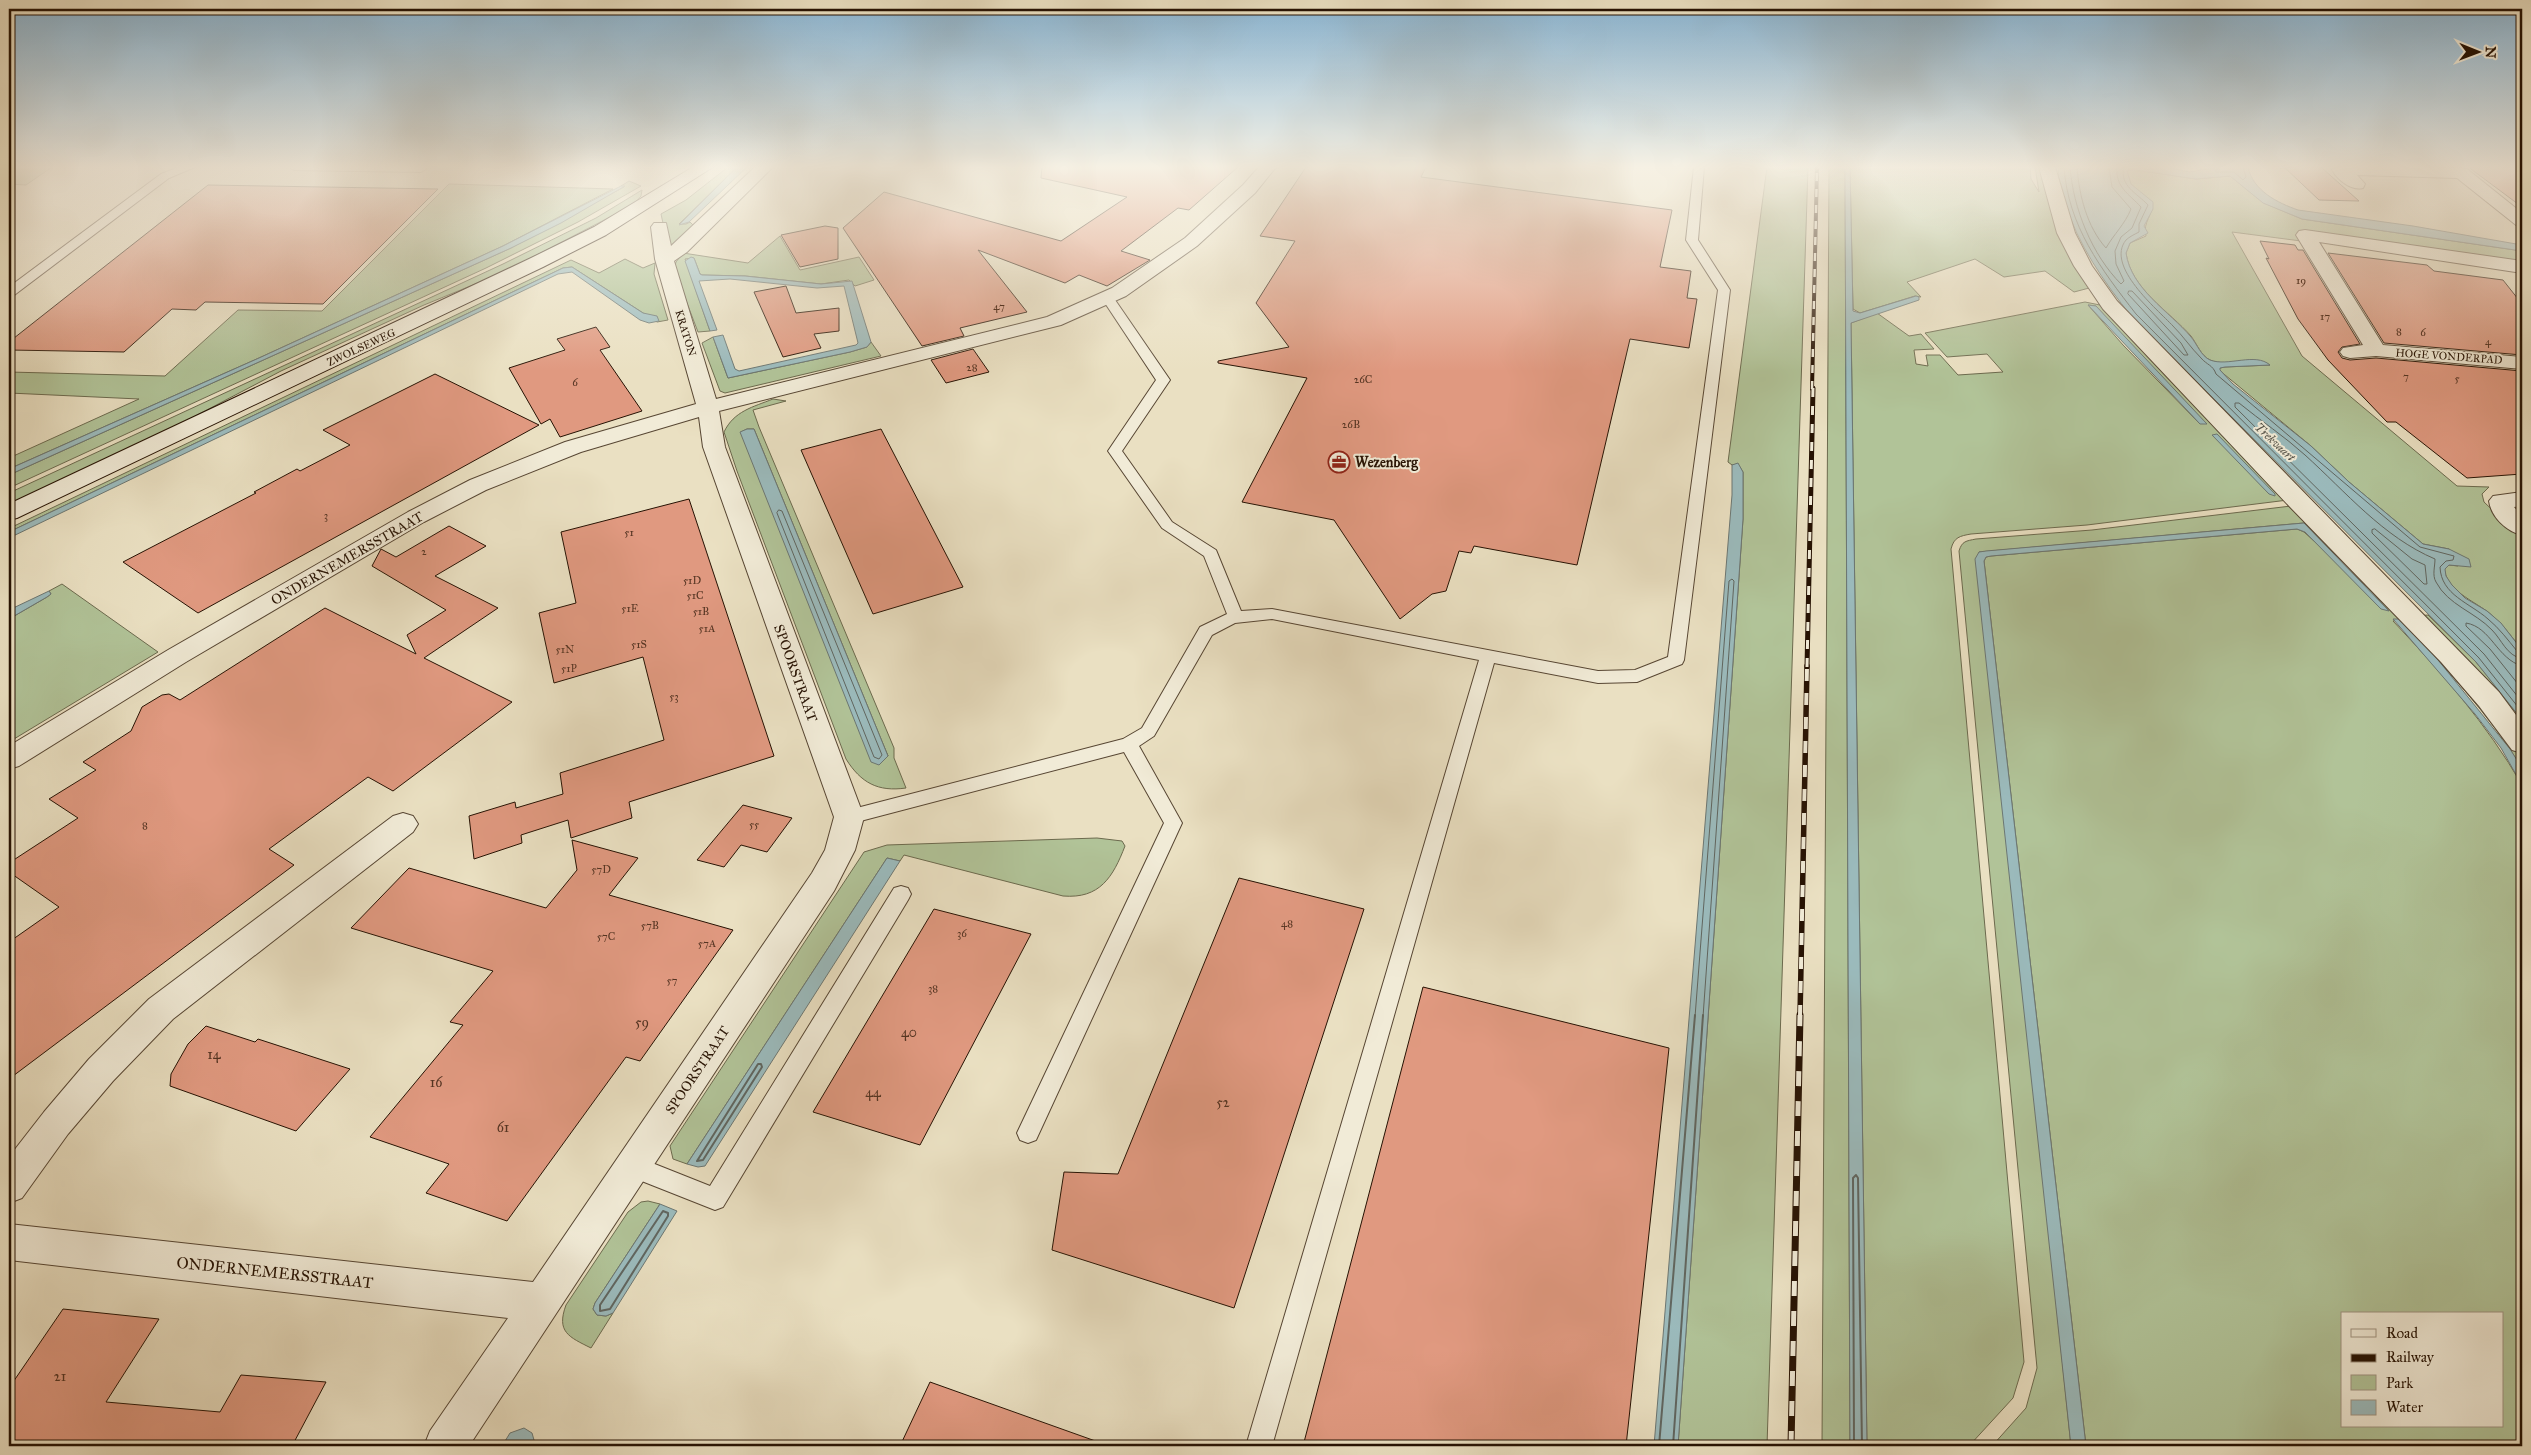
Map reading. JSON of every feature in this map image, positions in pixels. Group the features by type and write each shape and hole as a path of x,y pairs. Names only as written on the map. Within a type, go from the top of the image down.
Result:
{"street":[{"name":"ZWOLSEWEG","path":"9,513 592,235"},
{"name":"KRATON","path":"661,235 664,259 708,408"},
{"path":"664,259 681,248 695,235"},
{"path":"708,408 1054,321 1119,292 1199,235"},
{"path":"2067,235 2083,266 2110,305 2317,522 2450,656 2488,699 2522,743"},
{"name":"HOGE VONDERPAD","path":"2376,350 2305,235 2522,267"},
{"name":"HOGE VONDERPAD","path":"2350,352 2376,350 2522,362"},
{"name":"ONDERNEMERSSTRAAT","path":"9,759 177,656 416,518 478,485 573,447 708,408"},
{"name":"SPOORSTRAAT","path":"445,1446 823,882 840,850 849,816 714,447 708,408"},
{"path":"2522,499 2501,501 2501,506 2506,513 2522,528"},
{"path":"9,1186 56,1124 101,1070 161,1010 200,978 403,824"},
{"name":"ONDERNEMERSSTRAAT","path":"9,1242 541,1302"}],"lane":[{"path":"9,293 86,235"},
{"path":"849,816 1129,744 1148,732 1206,631 1216,623 1249,614 1272,614 1598,677 1637,676 1676,660 1724,290 1692,240 1693,235"},
{"path":"1107,297 1163,380 1115,451 1168,525 1211,553 1236,618"},
{"path":"1258,1446 1488,656"},
{"path":"1028,1133 1173,823 1129,744"},
{"path":"632,1166 715,1199 901,894"}],"green space":[{"path":"398,235 524,235 259,358 9,469 9,458 139,399 9,393 9,372 165,376 238,310 322,311"},
{"path":"535,235 552,235 486,268 9,488 9,475 511,248"},
{"path":"562,235 575,235 502,273 424,305 281,371 184,422 9,504 9,493"},
{"path":"666,235 685,235 674,246 668,246"},
{"path":"1758,235 1806,235 1767,1446 1678,1446 1743,519 1743,472 1738,464 1732,465 1728,462"},
{"path":"1829,235 1845,235 1850,1446 1822,1446"},
{"path":"1851,235 2071,235 2093,287 2074,292 2045,271 2004,277 1975,259 1907,282 1921,297 1915,296 1860,313 1853,309"},
{"path":"2234,235 2302,356 2457,486 2489,487 2482,494 2484,502 2522,538 2522,650 2493,616 2455,589 2450,583 2444,569 2449,565 2458,566 2449,549 2423,544 2349,482 2311,446 2219,370 2225,367 2270,365 2256,361 2225,363 2210,360 2202,353 2191,336 2152,299 2135,278 2129,266 2126,253 2130,243 2146,236"},
{"path":"2254,235 2298,235 2301,241"},
{"path":"2317,235 2411,235 2522,251 2522,264"},
{"path":"780,236 800,270 859,257 874,280 855,286 849,280 821,284 745,276 702,275 694,258 685,259 710,331 698,332 674,269 676,262 683,253 748,263"},
{"path":"625,259 643,268 655,263 654,274 668,320 657,322 572,267 563,268 9,532 9,528 571,260 599,273"},
{"path":"2085,302 2105,306 2288,500 2087,525 1971,534 1958,538 1952,545 2024,1362 2013,1398 1969,1446 1867,1446 1851,323 1877,313 1909,336 1921,334 1934,349 1914,350 1916,364 1928,366 1926,355 1940,355 1958,375 2003,372 1987,354 1947,357 1925,333","holes":["2088,305 2096,306 2200,424 2123,345"]},
{"path":"713,337 728,378 850,352 867,347 871,342 881,356 725,393 720,391 702,343"},
{"path":"773,399 786,401 753,410 894,748 894,758 906,788 887,789 871,784 858,774 846,759 737,471 724,432 739,414 751,407","holes":["747,429 754,429 888,756 741,432"]},
{"path":"2291,506 2349,562 2522,752 2522,768 2495,729 2449,673 2400,620 2393,621 2462,699 2494,741 2522,785 2522,1446 2086,1446 1984,561 1986,557 1991,556 2297,529 2304,532 2389,609 2304,523 1979,552 2071,1446 1992,1446 2026,1408 2037,1368 1959,551 1965,542 1976,539 2092,530"},
{"path":"62,584 158,652 9,742 9,619 47,597 51,594 49,591"},
{"path":"2428,615 2476,662 2506,699 2522,720 2522,733 2417,616"},
{"path":"1097,838 1122,841 1125,846 1110,876 1103,884 1087,894 1076,896 1063,896 904,855 900,861 887,858 687,1164 673,1159 670,1146 864,852 887,845"},
{"path":"648,1201 660,1204 595,1303 593,1309 597,1315 606,1316 613,1313 591,1348 571,1337 566,1332 563,1314 566,1305 628,1212 641,1202"}],"water":[{"path":"525,235 537,235 9,475 9,469 259,358"},
{"path":"1845,235 1851,235 1853,311 1860,313 1916,296 1919,297 1919,300 1851,323 1867,1446 1850,1446"},
{"name":"Trekvaart","path":"2078,235 2145,235 2130,243 2126,253 2129,266 2143,289 2182,327 2202,353 2210,360 2217,362 2257,360 2264,361 2270,365 2220,368 2233,384 2311,446 2349,482 2423,544 2449,549 2469,559 2471,567 2449,565 2445,569 2446,576 2465,598 2487,611 2501,623 2522,650 2522,720 2476,662 2132,317 2111,290 2084,248"},
{"path":"2411,235 2464,235 2522,245 2522,251"},
{"path":"691,257 694,258 702,275 745,276 821,284 852,281 871,342 867,347 850,352 728,378 713,337 723,335 735,369 739,371 856,345 858,343 844,286 817,288 730,279 699,281 717,330 710,331 685,261"},
{"path":"572,267 643,313 657,316 659,321 649,323 640,320 572,272 558,274 9,538 9,532 563,268"},
{"path":"2088,305 2096,306 2207,424 2200,424"},
{"path":"754,429 888,756 879,765 871,762 740,432"},
{"path":"2217,434 2275,496 2269,494 2212,435"},
{"path":"1738,463 1743,472 1743,519 1678,1446 1654,1446 1732,495 1732,465"},
{"path":"2304,523 2389,611 2381,609 2305,532 2297,529 1991,556 1986,557 1984,561 2086,1446 2071,1446 1975,559 1979,552 1986,551"},
{"path":"49,591 51,594 47,597 9,619 9,610"},
{"path":"2393,619 2400,619 2434,655 2510,749 2522,768 2522,785 2501,748 2475,714"},
{"path":"887,858 900,861 705,1166 698,1167 687,1164"},
{"path":"660,1204 677,1211 613,1313 606,1316 597,1315 593,1309 595,1303"},
{"path":"524,1428 532,1433 534,1440 530,1446 502,1446 510,1433"}],"building":[{"path":"145,235 392,235 323,304 205,302 196,310 172,309 124,352 9,350 9,342"},
{"path":"781,235 838,235 838,259 800,267"},
{"path":"848,235 1039,235 1061,241 1070,235 1142,235 1121,251 1150,260 1107,286 1079,275 1065,283 978,250 1027,312 960,328 964,336 922,346"},
{"path":"1667,235 1660,267 1691,271 1687,298 1697,299 1689,348 1630,339 1577,565 1474,546 1471,553 1459,551 1446,591 1432,594 1400,619 1334,520 1242,502 1307,378 1218,363 1218,361 1289,347 1256,303 1295,241 1260,236"},
{"path":"2260,241 2295,245 2298,250 2303,250 2360,344 2342,347 2338,352 2342,358 2350,360 2376,358 2522,371 2522,474 2467,478 2396,422 2387,422 2328,360 2298,319 2266,258 2269,259"},
{"path":"2328,253 2427,265 2434,271 2503,280 2522,304 2522,355 2384,343"},
{"path":"786,286 796,313 839,308 839,331 814,334 821,348 783,357 754,292"},
{"path":"596,327 610,347 600,350 642,411 560,437 550,419 541,424 509,368 565,350 557,339"},
{"path":"973,349 989,372 946,383 931,360"},
{"path":"435,374 539,425 198,613 123,562 256,493 254,492 297,469 300,471 350,445 323,430"},
{"path":"881,429 963,587 873,614 801,450"},
{"path":"689,499 774,756 629,802 632,818 571,838 568,820 521,835 522,843 474,859 469,816 515,802 516,808 563,794 560,773 664,740 643,657 554,683 539,613 576,603 561,532"},
{"path":"449,526 486,546 435,576 498,608 424,658 512,702 393,791 368,777 269,849 294,865 9,1079 9,942 59,907 9,872 9,863 78,818 49,799 96,770 83,762 131,731 142,707 162,695 169,694 180,700 325,608 416,654 407,635 446,610 372,566 381,549 396,557"},
{"path":"743,805 792,818 767,852 741,845 724,867 697,860"},
{"path":"572,840 638,858 609,895 733,930 640,1061 626,1057 507,1221 426,1193 449,1164 370,1137 463,1025 450,1022 493,971 351,928 409,868 546,908 577,870"},
{"path":"1239,878 1364,909 1234,1308 1052,1250 1064,1172 1118,1174"},
{"path":"934,909 1031,934 920,1145 813,1112"},
{"path":"1423,987 1669,1048 1626,1446 1303,1446"},
{"path":"206,1026 255,1042 258,1039 350,1069 296,1131 170,1086 171,1074 188,1044"},
{"path":"63,1309 159,1319 106,1402 220,1412 241,1375 326,1382 292,1446 9,1446 9,1388"},
{"path":"930,1382 1101,1443 1100,1446 900,1446"}],"railway":[{"path":"1812,389 1815,235"},
{"path":"1807,667 1813,388"},
{"path":"1800,1017 1807,666"},
{"path":"1791,1446 1800,1015"}],"place":[{"name":"Wezenberg","path":"1339,462"}]}
